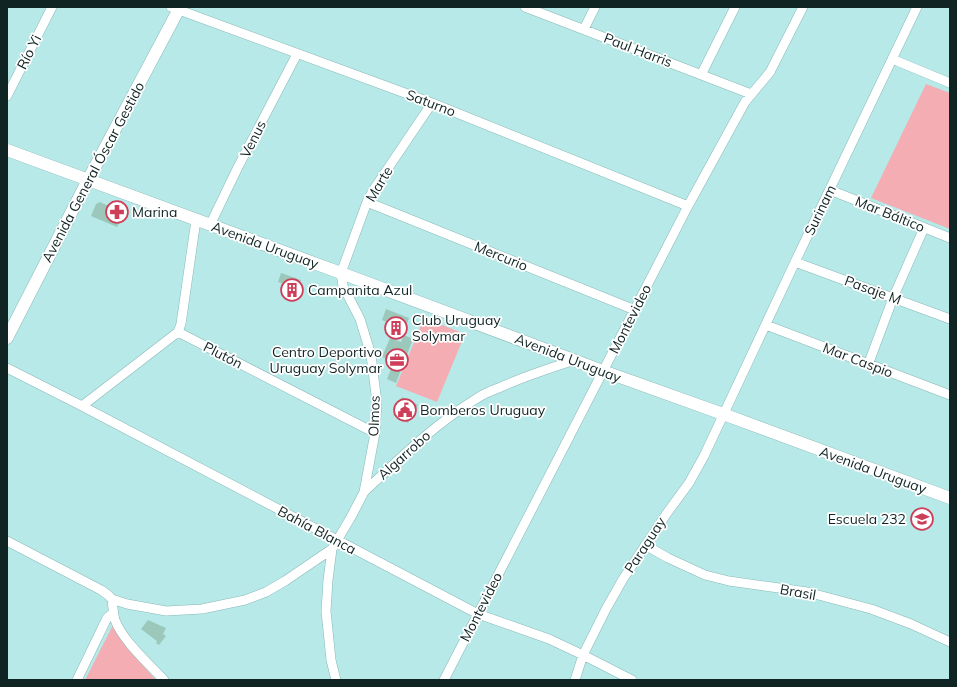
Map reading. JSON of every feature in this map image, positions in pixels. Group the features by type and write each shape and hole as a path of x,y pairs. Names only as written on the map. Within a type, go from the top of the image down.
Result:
{"street":[{"name":"Río Yi","path":"7,96 52,7"},
{"name":"Paul Harris","path":"525,7 751,94"},
{"path":"584,29 595,7"},
{"path":"701,75 735,7"},
{"name":"Montevideo","path":"444,680 688,206 745,102 770,72 803,7"},
{"name":"Surinam","path":"723,414 917,7"},
{"name":"Saturno","path":"176,8 432,103 688,206"},
{"name":"Avenida General Óscar Gestido","path":"7,338 176,8"},
{"name":"Venus","path":"210,225 297,54"},
{"path":"892,59 950,83"},
{"name":"Marte","path":"341,273 367,202 374,189 432,103"},
{"name":"Avenida Uruguay","path":"7,150 950,498"},
{"name":"Mar Báltico","path":"830,190 950,238"},
{"name":"Mercurio","path":"367,202 635,310"},
{"path":"82,406 178,332 181,324 196,220"},
{"path":"868,365 894,298 924,228"},
{"name":"Pasaje M","path":"795,262 950,319"},
{"name":"Olmos","path":"341,273 343,286 360,318 371,356 377,403 375,433 364,492"},
{"name":"Mar Caspio","path":"766,325 950,395"},
{"name":"Plutón","path":"178,332 375,433"},
{"name":"Algarrobo","path":"364,492 424,437 450,416 480,396 513,381 575,360"},
{"name":"Bahía Blanca","path":"7,368 478,614 549,639 584,654 632,680"},
{"name":"Paraguay","path":"574,680 584,654 609,603 623,579 667,513 689,483 704,456 723,414"},
{"path":"7,541 101,590 112,599 127,604 166,612 202,609 245,600 266,592 332,549 364,492"},
{"name":"Brasil","path":"645,546 686,568 705,575 729,581 807,592 871,609 911,624 950,642"},
{"path":"332,549 326,612 331,660 336,680"},
{"path":"112,599 113,614 124,635 164,680"},
{"path":"77,680 107,618 113,614"}],"shaded area":[{"path":"926,84 950,93 950,229 871,198"},
{"path":"424,318 465,334 437,402 396,386"},
{"path":"113,625 129,650 156,680 85,680"}],"building":[{"path":"100,202 124,213 117,227 91,216 96,204"},
{"name":"Campanita Azul","path":"281,273 301,280 294,299 284,295 288,285 278,282"},
{"name":"Club Uruguay Solymar","path":"386,309 409,318 401,339 385,333 389,323 382,320"},
{"name":"Centro Deportivo Uruguay Solymar","path":"404,335 413,339 396,383 387,379 394,362 382,357 390,338 401,342"},
{"name":"Bomberos Uruguay","path":"402,397 418,405 408,423 393,415"},
{"path":"148,620 166,628 163,634 166,636 159,645 156,643 157,641 141,629"}],"place":[{"name":"Marina","path":"117,212"},
{"name":"Campanita Azul","path":"292,290"},
{"name":"Club Uruguay Solymar","path":"396,328"},
{"name":"Centro Deportivo Uruguay Solymar","path":"397,360"},
{"name":"Bomberos Uruguay","path":"405,410"},
{"name":"Escuela 232","path":"922,519"}]}
